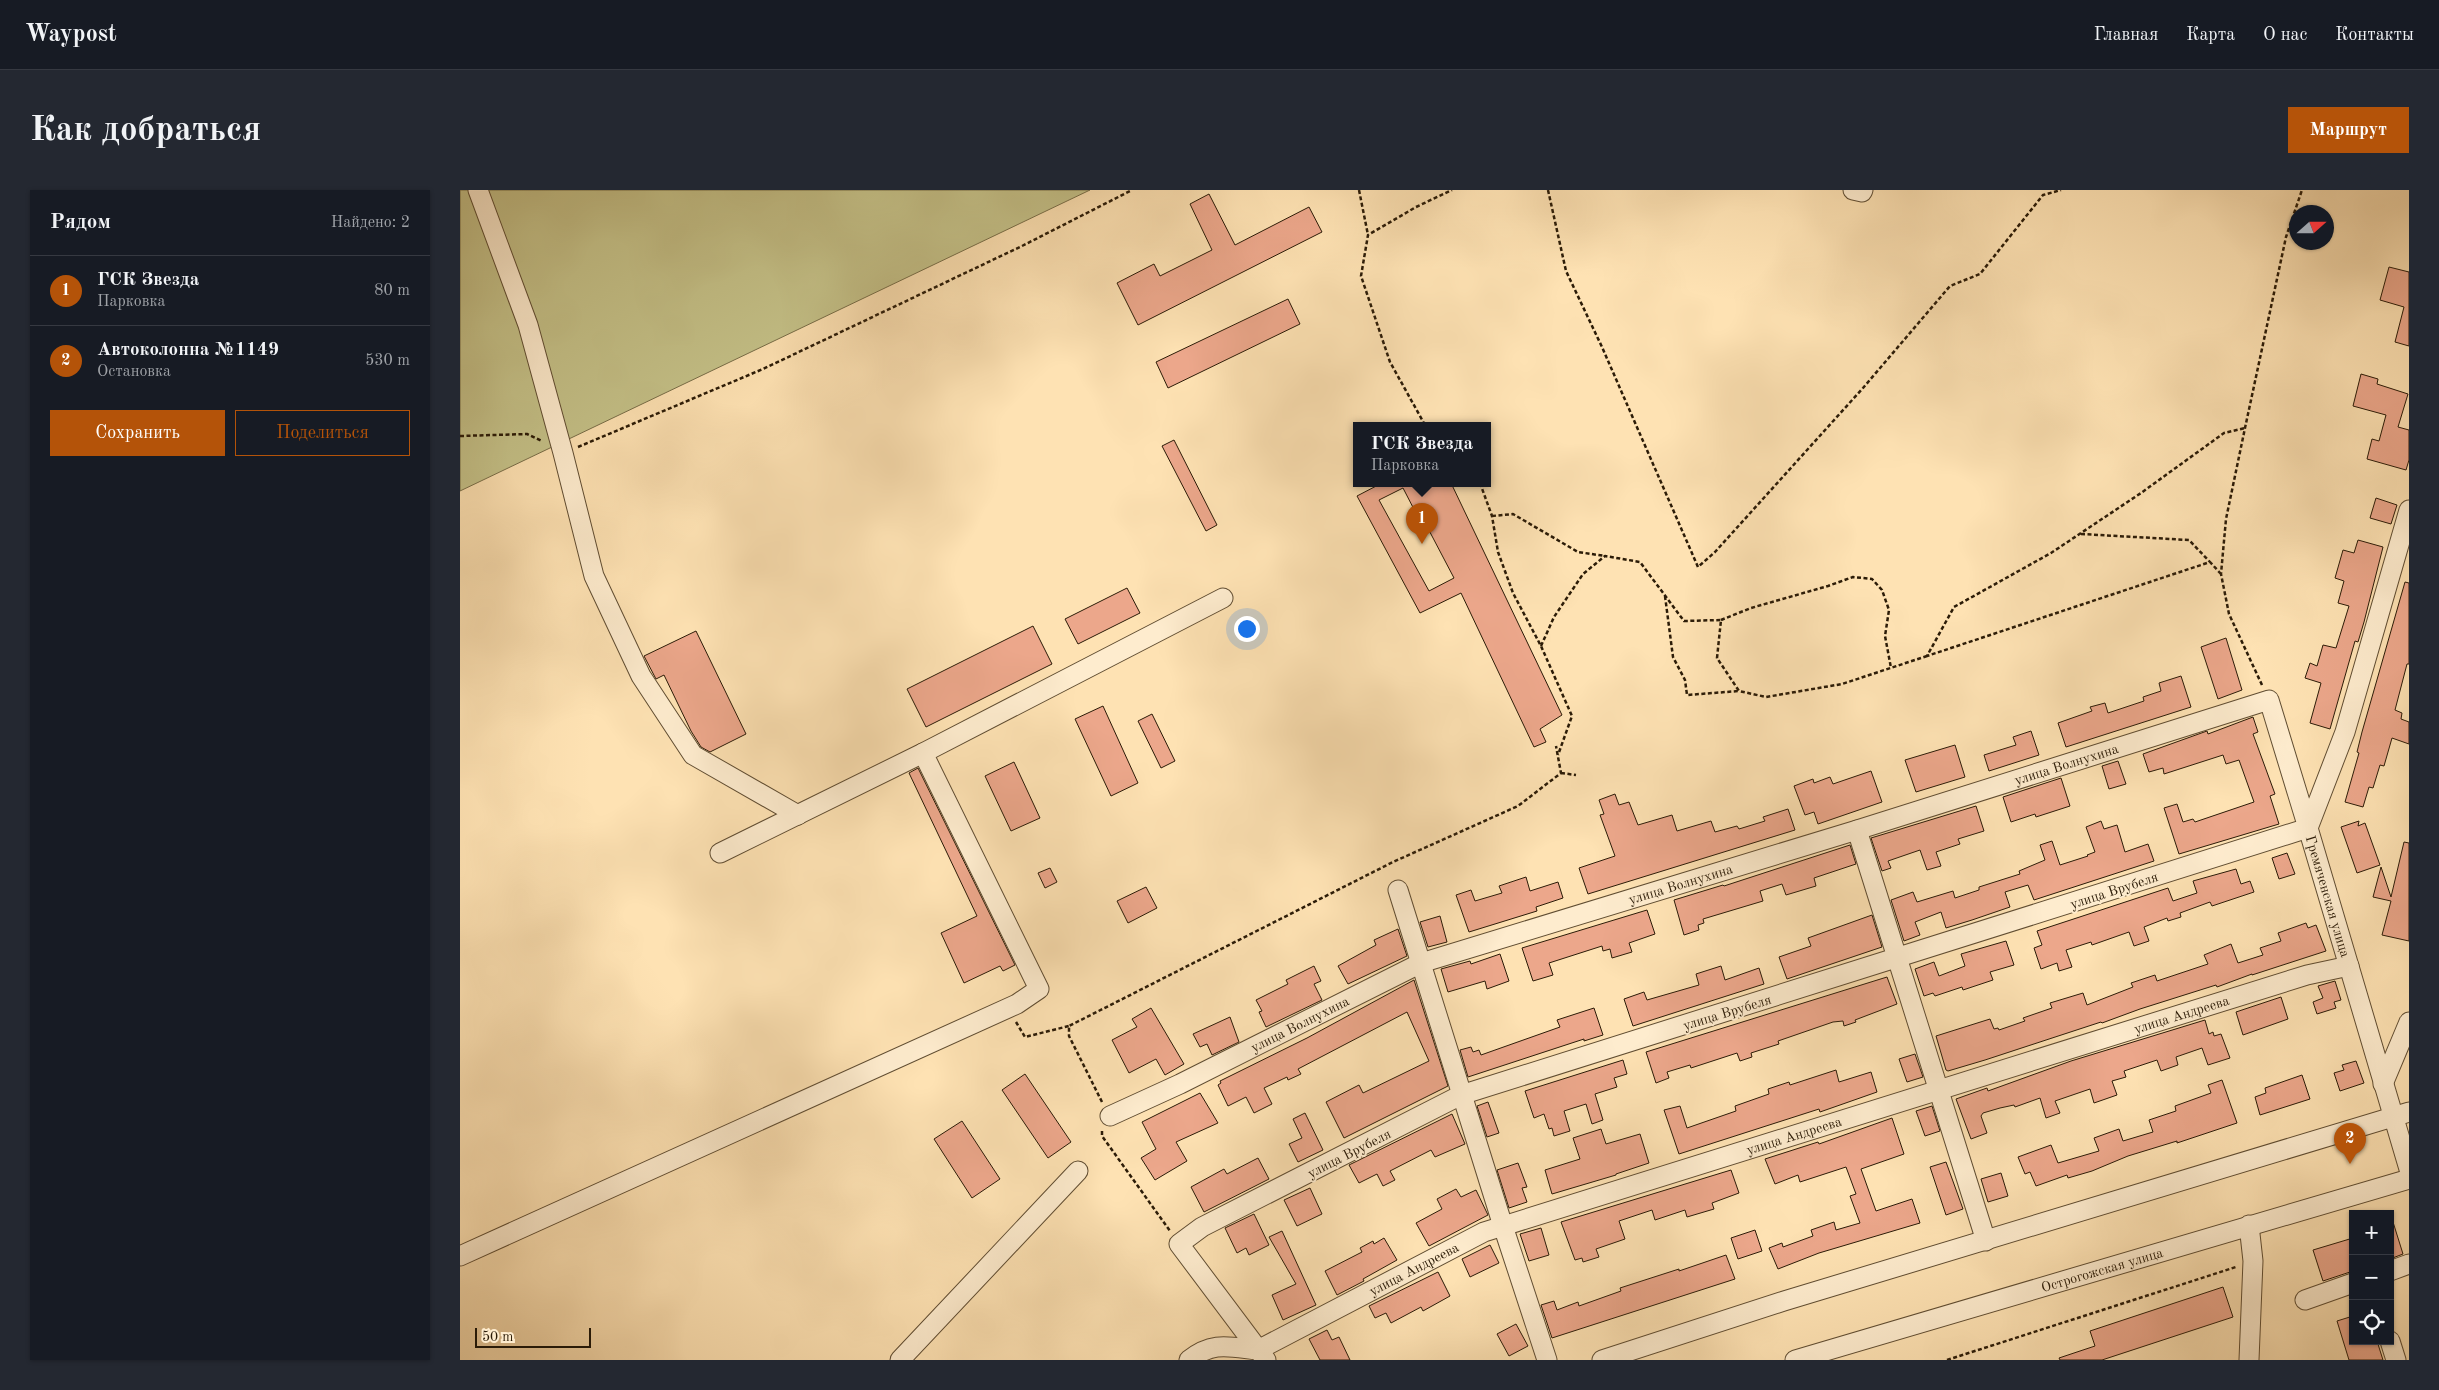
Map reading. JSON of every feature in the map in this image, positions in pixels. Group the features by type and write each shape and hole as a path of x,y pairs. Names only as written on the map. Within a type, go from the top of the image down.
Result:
{"street":[{"path":"478,190 528,325 594,576 629,652 652,692 693,755 798,815"},
{"path":"1853,190 1862,192 1863,190"},
{"name":"Гремяченская улица","path":"2409,510 2345,732 2308,828 2383,1084 2401,1114 2409,1169"},
{"path":"720,853 923,753 1223,598"},
{"path":"2268,700 2308,828"},
{"name":"улица Волнухина","path":"1110,1116 1180,1084 1421,963 1857,830 2268,700"},
{"path":"460,1256 1007,1008 1039,989 923,753"},
{"name":"улица Врубеля","path":"1179,1244 1202,1227 1461,1095 2308,828"},
{"path":"1857,830 1986,1241"},
{"path":"1398,890 1502,1226 1547,1360"},
{"name":"улица Андреева","path":"1262,1355 1484,1232 2298,978 2349,966"},
{"path":"2383,1084 2409,1022"},
{"path":"1602,1360 1784,1301 2401,1114"},
{"path":"909,1356 1078,1171"},
{"name":"Острогожская улица","path":"1795,1360 2409,1179"},
{"path":"2248,1360 2253,1261 2249,1225"},
{"path":"1179,1244 1262,1355"},
{"path":"2394,1269 2409,1264"},
{"path":"2305,1300 2349,1284"},
{"path":"2391,1345 2396,1360"},
{"path":"1189,1360 1202,1349 1226,1346 1262,1355"}],"path":[{"path":"460,436 527,434 563,453 763,369 1022,246 1132,190"},
{"path":"1359,190 1368,235 1361,276 1390,362 1423,422"},
{"path":"1368,235 1452,190"},
{"path":"1548,190 1566,271 1602,347 1698,567 1715,552 1863,388 1950,286 1980,274 2043,194 2061,190"},
{"path":"2268,700 2229,614 2220,574 2226,520 2245,428 2286,237 2302,190"},
{"path":"1927,656 1954,607 2051,553 2224,433 2245,428"},
{"path":"1481,487 1492,516 1498,552 1513,593 1572,716 1558,756"},
{"path":"1492,516 1513,514 1578,552 1640,562 1684,621 1720,620 1751,608 1828,586 1853,576 1872,578 1882,590 1890,610 1885,636 1891,668"},
{"path":"2080,534 2189,540 2220,574"},
{"path":"1540,646 1554,617 1584,574 1605,556"},
{"path":"1665,595 1673,657 1685,680 1687,695 1740,691 1766,697 1842,684 2210,562"},
{"path":"1720,620 1717,658 1740,691"},
{"path":"1556,746 1561,774"},
{"path":"1007,1008 1025,1037 1069,1026 1393,862 1518,806 1561,774 1576,775"},
{"path":"1069,1026 1068,1036 1110,1116 1103,1125 1102,1136 1179,1244"},
{"path":"1947,1360 2253,1261"}],"shaded area":[{"path":"460,190 1090,190 460,491"}],"building":[{"path":"1209,194 1235,245 1309,207 1322,232 1138,325 1117,283 1154,264 1160,276 1212,250 1190,204"},
{"path":"2389,267 2409,272 2409,346 2395,342 2404,307 2380,300"},
{"path":"1288,299 1300,324 1168,388 1156,362"},
{"path":"2361,374 2378,379 2377,384 2408,394 2398,427 2409,430 2409,460 2406,470 2367,459 2372,439 2379,441 2386,415 2353,406"},
{"path":"1174,440 1217,525 1206,531 1162,446"},
{"path":"1374,487 1453,487 1562,715 1540,729 1546,742 1534,747 1461,593 1420,613 1357,496","holes":["1403,488 1419,519 1422,517 1454,578 1429,591 1379,500"]},
{"path":"2376,498 2397,505 2391,524 2370,518"},
{"path":"2358,540 2383,547 2364,622 2358,642 2355,641 2330,729 2310,723 2321,683 2305,678 2310,663 2317,666 2323,645 2336,648 2349,606 2338,603 2344,581 2335,578 2343,550 2354,553"},
{"path":"2405,582 2409,583 2409,664 2407,664 2395,710 2402,713 2401,719 2409,722 2409,744 2392,738 2384,766 2380,765 2373,788 2369,787 2363,807 2345,802 2359,753 2357,752 2362,732"},
{"path":"1127,588 1140,613 1078,644 1065,619"},
{"path":"1033,626 1052,664 926,727 907,689"},
{"path":"696,631 746,734 710,752 701,747 691,731 664,675 656,679 644,656"},
{"path":"2226,638 2242,690 2218,699 2201,647"},
{"path":"2181,676 2191,707 2066,747 2058,723 2092,711 2090,707 2105,703 2108,713 2144,701 2143,697 2161,691 2159,683"},
{"path":"1103,706 1138,783 1111,796 1075,719"},
{"path":"1152,714 1175,761 1161,768 1138,721"},
{"path":"2253,717 2258,732 2253,734 2275,794 2270,796 2279,824 2179,854 2164,808 2177,804 2183,822 2193,819 2195,822 2254,802 2239,760 2226,764 2223,755 2164,774 2163,768 2149,772 2143,754 2207,731 2208,734"},
{"path":"2031,731 2039,755 1989,771 1984,755 2016,745 2013,737"},
{"path":"1955,745 1965,777 1916,792 1905,760"},
{"path":"2118,761 2126,784 2109,789 2102,766"},
{"path":"1014,762 1040,818 1011,831 985,776"},
{"path":"918,768 1015,965 1003,971 1000,966 964,983 941,933 977,916 909,773"},
{"path":"1871,771 1882,802 1818,824 1814,812 1805,815 1794,786 1813,779 1814,783 1830,777 1833,784"},
{"path":"2061,778 2070,806 2036,817 2035,814 2011,822 2003,797"},
{"path":"1615,794 1619,805 1629,802 1638,825 1672,815 1677,831 1711,821 1715,832 1737,826 1739,829 1765,821 1763,817 1788,809 1795,830 1588,894 1579,868 1615,856 1600,815 1604,814 1599,800"},
{"path":"1976,806 1984,831 1958,839 1960,844 1936,852 1941,866 1927,870 1920,850 1888,861 1891,868 1882,871 1871,838"},
{"path":"2101,821 2104,829 2117,825 2125,852 2148,844 2154,861 2034,900 2028,885 2005,892 2010,907 1946,928 1941,912 1915,922 1920,935 1904,941 1891,900 1913,892 1917,902 1953,891 1955,898 1979,890 1979,887 2020,874 2019,871 2045,860 2040,845 2052,841 2060,865 2088,856 2095,852 2086,827"},
{"path":"2359,821 2358,826 2365,823 2380,865 2357,873 2341,827"},
{"path":"2404,842 2409,843 2409,941 2382,935 2391,901 2373,897 2381,867 2391,897"},
{"path":"1850,845 1856,864 1814,878 1816,886 1786,895 1782,884 1760,891 1763,901 1703,919 1704,923 1698,925 1699,930 1684,935 1674,900 1724,886"},
{"path":"2287,853 2295,874 2279,879 2272,858"},
{"path":"1050,868 1057,882 1045,888 1038,873"},
{"path":"2236,869 2241,884 2250,881 2254,892 2212,906 2210,902 2180,913 2181,917 2168,921 2167,918 2144,927 2149,941 2134,946 2129,932 2092,945 2091,942 2066,950 2072,967 2059,971 2057,963 2041,969 2034,948 2042,945 2037,931 2168,888 2173,901 2197,893 2193,881"},
{"path":"1526,877 1530,891 1558,882 1563,898 1536,907 1537,911 1469,932 1456,895 1471,890 1475,901 1502,893 1499,886"},
{"path":"1146,887 1157,908 1128,923 1117,901"},
{"path":"1647,910 1655,934 1629,943 1632,952 1612,958 1610,949 1603,951 1602,946 1549,963 1553,975 1533,981 1522,948"},
{"path":"1872,915 1882,947 1787,979 1779,957 1811,946 1808,938"},
{"path":"1440,916 1447,942 1428,947 1420,922"},
{"path":"2306,923 2308,928 2316,925 2326,951 1985,1060 1946,1070 1936,1036 1990,1019 1994,1029 1998,1028 1999,1030 2025,1021 2023,1018 2052,1008 2050,1003 2083,993 2087,1005 2133,987 2131,983 2155,975 2157,981 2208,964 2204,955 2231,944 2238,963 2263,955 2260,948 2281,941 2278,933"},
{"path":"1398,929 1407,956 1348,984 1338,966 1376,945 1374,940"},
{"path":"2006,941 2014,965 1990,972 1993,980 1963,990 1962,987 1935,996 1933,993 1924,996 1915,969 1934,962 1939,976 1965,966 1961,954"},
{"path":"1500,954 1509,981 1487,989 1485,981 1448,992 1441,969 1470,961 1471,964"},
{"path":"1314,966 1321,981 1314,984 1322,1000 1266,1027 1259,1012 1262,1011 1256,1000 1288,984 1286,980"},
{"path":"1721,966 1725,980 1759,968 1764,984 1633,1026 1624,999 1644,992 1647,1000 1699,985 1696,974"},
{"path":"1887,977 1897,1004 1844,1026 1843,1021 1833,1022 1778,1041 1779,1044 1751,1053 1752,1057 1740,1061 1737,1053 1691,1068 1690,1065 1667,1072 1669,1078 1656,1083 1646,1052"},
{"path":"1414,980 1448,1086 1344,1138 1326,1102 1359,1085 1363,1093 1429,1061 1407,1012 1298,1069 1301,1074 1288,1080 1287,1077 1264,1088 1272,1104 1254,1113 1246,1097 1228,1106 1218,1085 1221,1083 1220,1081 1307,1038"},
{"path":"2335,981 2341,1000 2334,1002 2336,1008 2317,1014 2313,1002 2323,998 2318,986"},
{"path":"2281,997 2288,1019 2243,1035 2236,1012"},
{"path":"1151,1008 1184,1064 1165,1075 1156,1059 1129,1073 1112,1040 1137,1027 1132,1019"},
{"path":"1594,1008 1603,1035 1584,1041 1584,1039 1468,1077 1460,1050 1471,1047 1473,1052 1479,1050 1481,1055 1560,1027 1557,1020"},
{"path":"1230,1017 1239,1042 1212,1055 1207,1044 1200,1047 1193,1034"},
{"path":"2205,1020 2209,1034 2213,1032 2214,1036 2221,1034 2230,1058 2208,1065 2202,1048 2176,1057 2178,1065 2161,1071 2157,1060 2124,1071 2126,1077 2112,1081 2117,1095 2094,1103 2090,1089 2055,1101 2060,1113 2046,1118 2040,1098 2015,1107 2014,1105 1983,1113 1981,1116 1987,1133 1971,1139 1956,1099 1987,1088 1988,1091 2071,1061"},
{"path":"1915,1054 1923,1077 1907,1082 1899,1059"},
{"path":"1623,1060 1627,1074 1614,1078 1617,1087 1595,1094 1603,1120 1592,1124 1586,1104 1564,1111 1570,1131 1554,1136 1552,1128 1549,1129 1544,1114 1534,1118 1525,1091"},
{"path":"2356,1061 2364,1083 2340,1091 2334,1073 2344,1070 2342,1065"},
{"path":"1836,1070 1839,1082 1871,1072 1877,1092 1820,1112 1819,1109 1679,1154 1664,1110 1680,1106 1687,1128 1736,1111 1735,1106 1769,1094 1768,1089 1789,1082 1790,1085"},
{"path":"1025,1074 1071,1142 1048,1158 1002,1090"},
{"path":"2302,1075 2310,1099 2260,1115 2255,1097 2266,1093 2265,1088"},
{"path":"2222,1080 2237,1123 2177,1143 2177,1141 2128,1156 2092,1171 2068,1178 2067,1175 2036,1186 2030,1172 2025,1174 2018,1157 2051,1145 2058,1163 2099,1151 2094,1138 2119,1129 2123,1141 2153,1132 2149,1120 2176,1111 2175,1106 2211,1093 2208,1085"},
{"path":"1200,1093 1218,1123 1176,1142 1187,1161 1155,1180 1141,1158 1156,1149 1142,1122"},
{"path":"1488,1102 1499,1133 1487,1137 1477,1106"},
{"path":"1932,1106 1940,1131 1925,1136 1916,1111"},
{"path":"1305,1113 1323,1150 1298,1162 1289,1144 1302,1138 1293,1119"},
{"path":"1452,1114 1465,1144 1435,1157 1431,1150 1390,1171 1395,1180 1383,1186 1377,1174 1359,1183 1349,1165"},
{"path":"1892,1118 1904,1154 1861,1169 1876,1211 1912,1199 1920,1223 1819,1253 1778,1269 1769,1248 1782,1243 1783,1247 1813,1236 1811,1230 1834,1222 1836,1230 1860,1223 1850,1196 1856,1194 1846,1167 1800,1182 1798,1175 1775,1184 1765,1159 1818,1142 1819,1144"},
{"path":"962,1121 1000,1179 972,1198 934,1139"},
{"path":"1601,1129 1606,1144 1640,1134 1649,1163 1552,1194 1545,1170 1580,1159 1573,1138"},
{"path":"1258,1158 1269,1179 1204,1212 1191,1187 1224,1169 1227,1174"},
{"path":"1946,1162 1963,1209 1946,1215 1930,1167"},
{"path":"1518,1163 1527,1187 1522,1188 1527,1202 1509,1208 1497,1170"},
{"path":"1731,1170 1739,1193 1712,1203 1714,1209 1687,1217 1685,1210 1655,1220 1652,1210 1619,1221 1625,1239 1596,1249 1599,1257 1583,1262 1582,1258 1575,1260 1561,1222"},
{"path":"2001,1173 2008,1196 1988,1202 1981,1179"},
{"path":"1310,1188 1322,1214 1297,1226 1284,1200"},
{"path":"1456,1189 1461,1197 1476,1190 1488,1215 1429,1246 1416,1223 1442,1209 1437,1199"},
{"path":"1254,1214 1269,1245 1249,1255 1246,1248 1237,1253 1225,1228"},
{"path":"2394,1225 2403,1254 2394,1257"},
{"path":"1541,1228 1549,1255 1529,1261 1520,1234"},
{"path":"1755,1230 1762,1251 1738,1259 1731,1238"},
{"path":"1282,1231 1316,1305 1283,1320 1272,1295 1296,1284 1269,1237"},
{"path":"1384,1238 1397,1260 1363,1279 1364,1281 1337,1295 1325,1271 1362,1252 1360,1248 1373,1241 1374,1244"},
{"path":"2349,1239 2349,1272 2323,1281 2313,1250"},
{"path":"1490,1245 1499,1263 1470,1277 1462,1259"},
{"path":"1726,1255 1735,1279 1552,1338 1541,1305 1554,1301 1557,1310 1578,1302 1579,1306 1621,1291 1620,1288"},
{"path":"1438,1272 1450,1296 1423,1311 1421,1307 1391,1323 1386,1313 1375,1318 1369,1306"},
{"path":"2223,1287 2233,1317 2102,1360 2060,1360 2059,1358 2095,1346 2090,1331"},
{"path":"2349,1317 2349,1345 2378,1345 2383,1360 2349,1360 2337,1321"},
{"path":"1516,1324 1528,1346 1509,1356 1497,1334"},
{"path":"1327,1330 1332,1340 1339,1337 1350,1360 1320,1360 1309,1339"}],"place":[{"name":"ГСК Звезда","path":"1422,544"},
{"name":"Автоколонна №1149","path":"2350,1164"}]}
